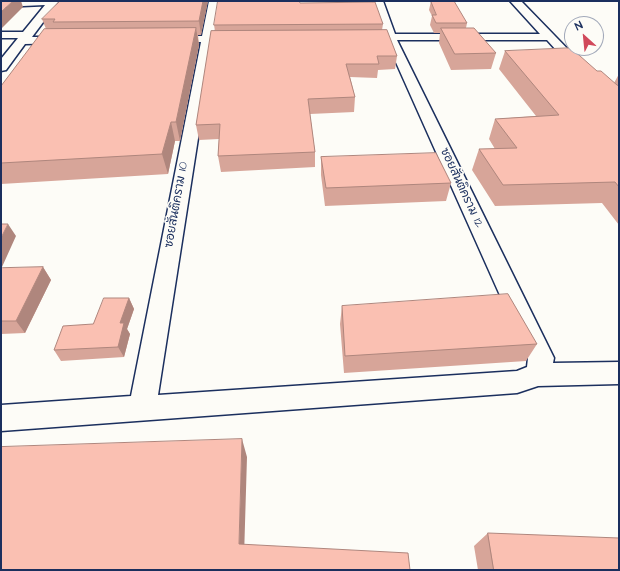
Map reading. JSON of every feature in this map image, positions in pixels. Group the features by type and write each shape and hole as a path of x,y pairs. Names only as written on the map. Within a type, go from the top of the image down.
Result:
{"street":[{"name":"ซอยสันติคราม 10","path":"142,408 206,39 214,1"},
{"name":"ซอยสันติคราม 12","path":"378,1 390,37 541,358 538,374"},
{"path":"515,1 593,82"},
{"path":"1,4 54,2"},
{"path":"1,67 54,2"},
{"path":"1,35 26,38 79,40"},
{"path":"352,38 549,37"},
{"path":"158,40 252,39"},
{"path":"1,418 517,382 538,374 619,373"}],"building":[{"path":"1,1 13,1 1,12"},
{"path":"60,1 203,1 199,21 53,22 55,19 42,19"},
{"path":"218,1 299,1 300,3 375,2 383,24 214,25"},
{"path":"431,1 454,1 467,23 436,23 432,15 436,15"},
{"path":"196,28 176,122 171,122 162,154 1,163 1,86 44,29"},
{"path":"441,28 474,28 496,53 455,54"},
{"path":"387,30 397,56 377,56 379,64 346,64 355,97 308,99 315,152 218,156 220,124 196,125 211,31"},
{"path":"564,48 564,56 580,56 597,71 601,71 619,86 619,187 615,182 503,185 479,149 517,148 495,119 559,115 505,51"},
{"path":"436,153 451,183 326,188 321,157"},
{"path":"1,224 8,224 1,238"},
{"path":"43,267 16,321 1,321 1,269"},
{"path":"508,294 537,344 345,356 342,306"},
{"path":"104,298 129,298 120,323 124,323 118,347 54,350 63,326 93,324"},
{"path":"242,439 239,544 408,553 410,570 1,570 1,447"},
{"path":"488,533 619,538 619,570 494,570"}]}
